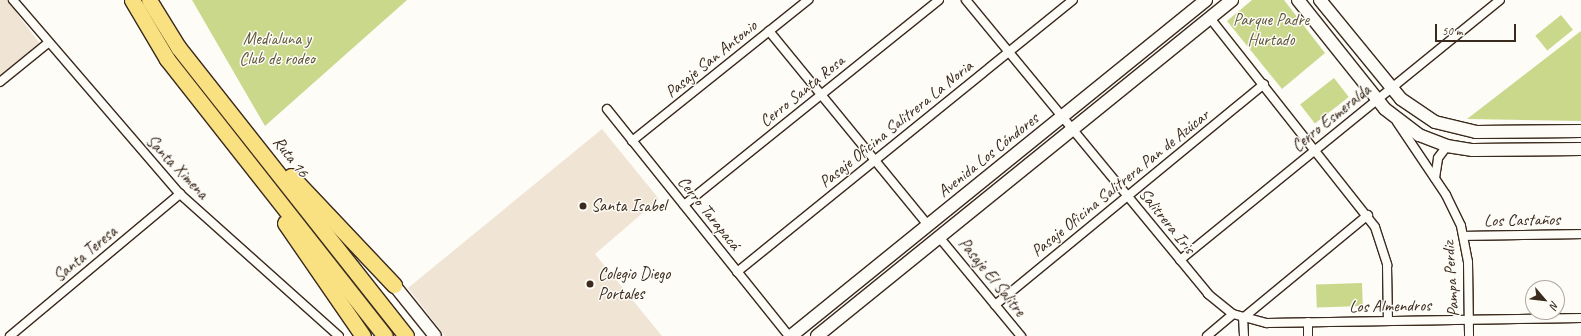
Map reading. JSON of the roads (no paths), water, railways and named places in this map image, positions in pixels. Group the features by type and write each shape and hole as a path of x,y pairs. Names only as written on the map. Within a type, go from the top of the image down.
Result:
{"highway":[{"path":"132,0 155,42 385,336"},
{"name":"Ruta 16","path":"149,0 178,47 247,132 406,336"},
{"path":"181,75 363,336"},
{"path":"247,132 324,209 394,285"}],"street":[{"name":"Santa Ximena","path":"13,0 48,43 180,194 336,335"},
{"name":"Pasaje San Antonio","path":"632,141 808,0"},
{"name":"Cerro Santa Rosa","path":"684,206 939,0"},
{"path":"966,0 1072,129"},
{"name":"Pasaje Oficina Salitrera La Noria","path":"737,272 1074,0"},
{"name":"Avenida Los Cóndores","path":"817,336 1232,0"},
{"path":"1298,0 1377,100 1394,118 1419,135 1447,146 1473,150 1581,149"},
{"path":"1320,0 1391,88 1423,115 1462,130 1581,131"},
{"name":"Cerro Esmeralda","path":"1180,260 1500,0"},
{"name":"Avenida Los Cóndores","path":"790,336 1062,117 1200,2"},
{"path":"1210,18 1368,215 1380,239 1387,265 1388,321"},
{"path":"769,31 928,225"},
{"path":"0,82 48,43"},
{"name":"Pasaje Oficina Salitrera Pan de Azúcar","path":"995,305 1264,84"},
{"name":"Cerro Tarapacá","path":"607,109 790,336"},
{"name":"Pampa Perdiz","path":"1394,118 1435,178 1452,206 1464,236 1468,262 1469,336"},
{"name":"Salitrera Iris","path":"1072,129 1208,294"},
{"path":"1435,178 1438,158 1447,146"},
{"name":"Santa Teresa","path":"10,336 180,194"},
{"path":"1244,336 1243,318 1368,215"},
{"name":"Los Castaños","path":"1464,236 1581,234"},
{"name":"Pasaje El Salitre","path":"939,237 1021,336"},
{"path":"394,285 435,336"},
{"name":"Los Almendros","path":"1208,294 1233,314 1243,318 1267,323 1581,318"},
{"path":"1207,336 1233,314"},
{"path":"1308,322 1308,336"},
{"path":"806,324 817,336"}],"place":[{"name":"Santa Isabel","path":"583,206"},
{"name":"Colegio Diego Portales","path":"590,284"}],"park label":[{"name":"Parque Padre Hurtado","path":"1271,30"},
{"name":"Medialuna y Club de rodeo","path":"277,49"}]}
